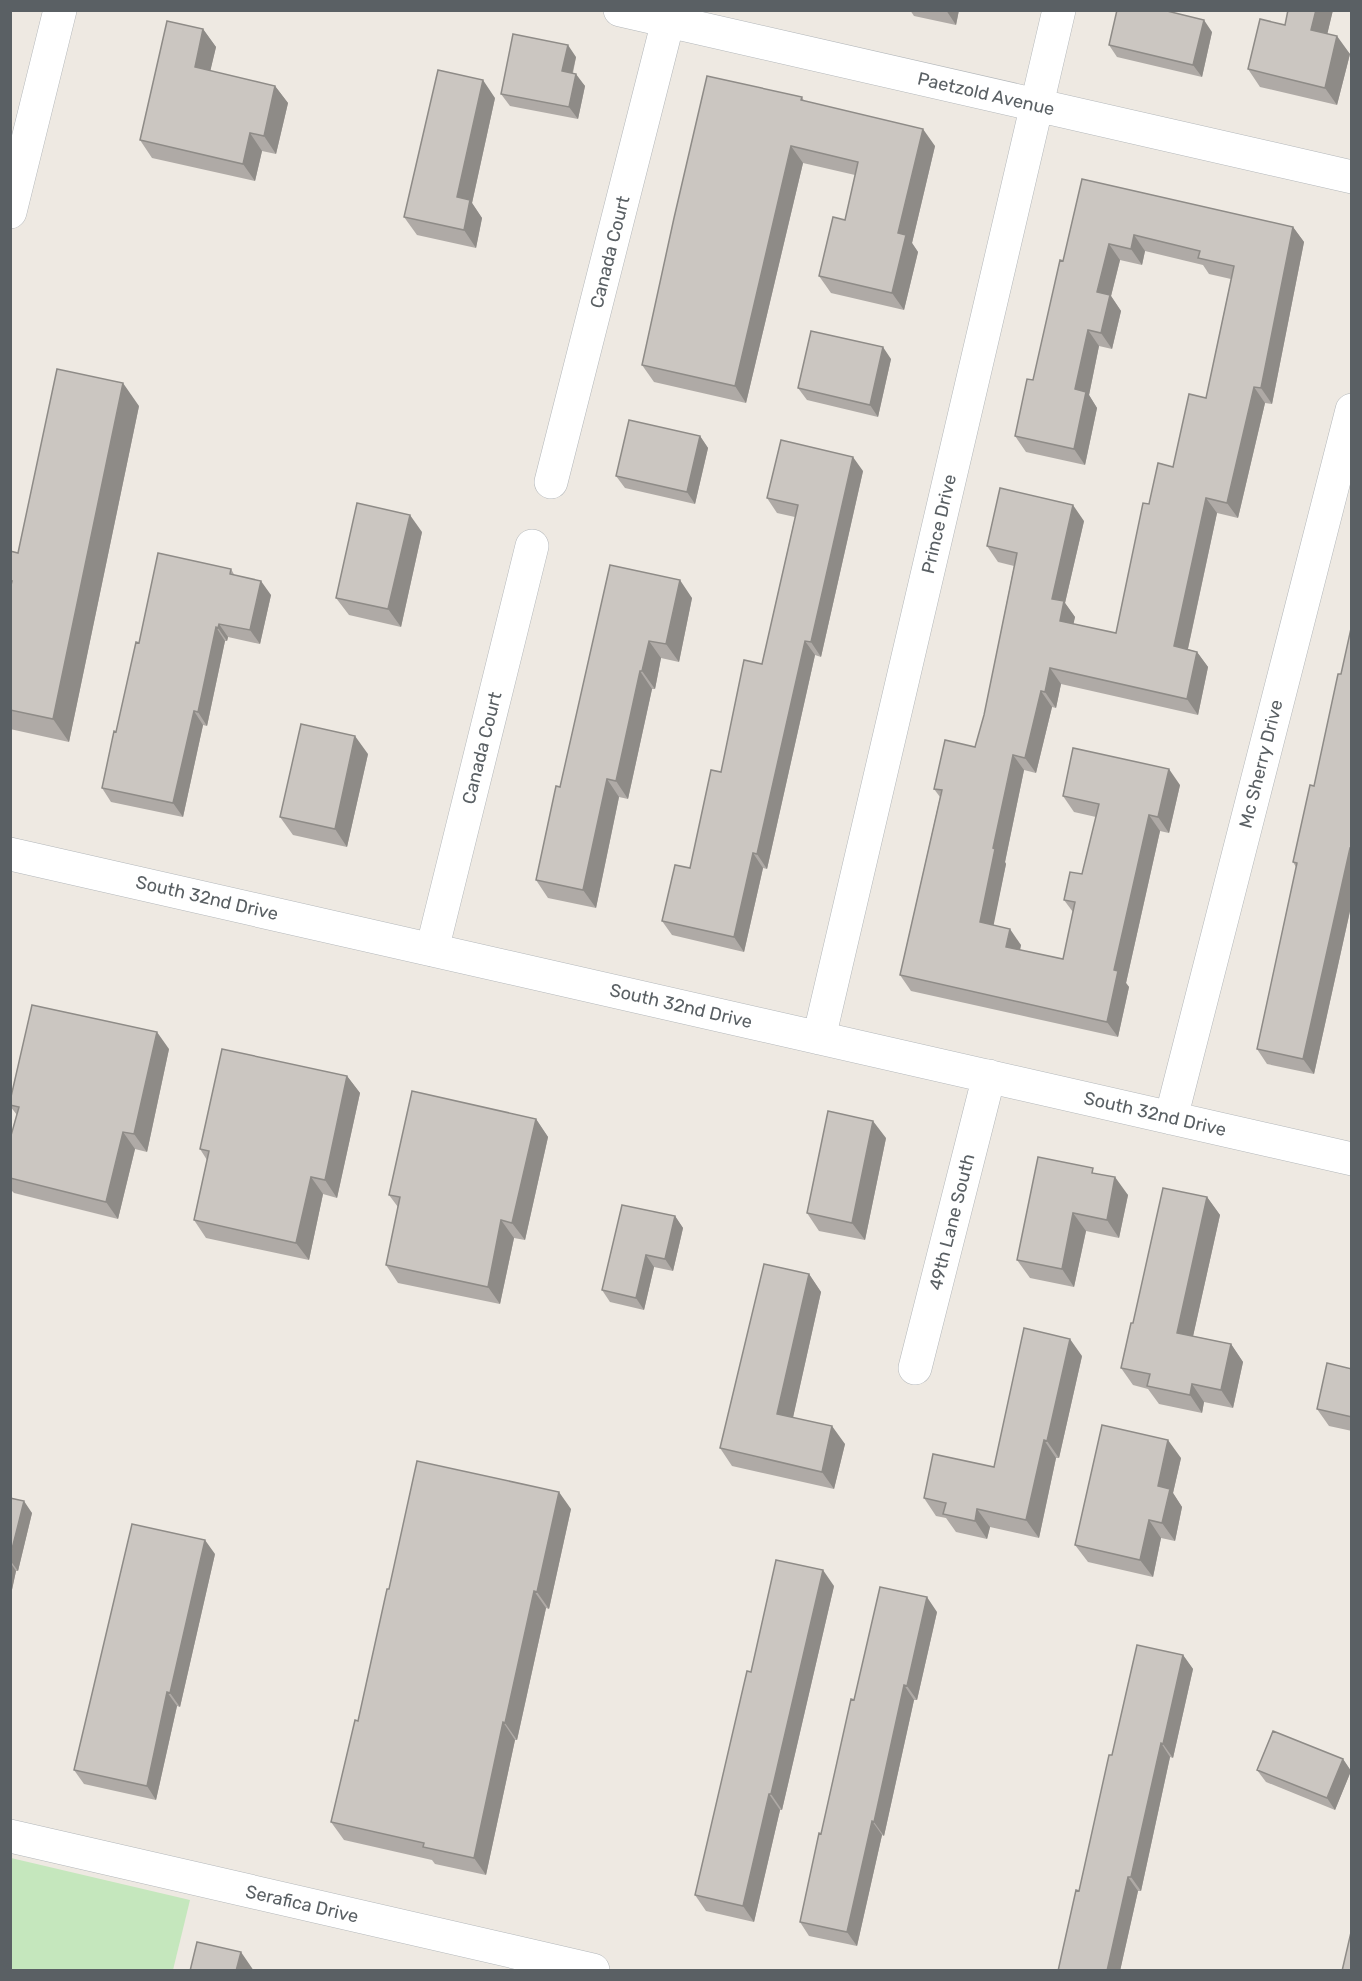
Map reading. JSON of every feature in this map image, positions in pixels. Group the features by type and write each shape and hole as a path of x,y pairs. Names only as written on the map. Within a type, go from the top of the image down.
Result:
{"street":[{"path":"10,212 60,10"},
{"name":"Paetzold Avenue","path":"620,10 668,21 702,20 1036,105 1352,177"},
{"name":"Prince Drive","path":"819,1038 1059,10"},
{"name":"Canada Court","path":"551,482 668,21"},
{"name":"Mc Sherry Drive","path":"1171,1118 1352,410"},
{"name":"Canada Court","path":"432,950 532,546"},
{"name":"South 32nd Drive","path":"10,854 1352,1159"},
{"name":"49th Lane South","path":"915,1368 989,1076"},
{"name":"Serafica Drive","path":"10,1836 593,1971"}],"green space":[{"path":"11,1858 190,1900 173,1970 11,1970"}],"building":[{"path":"1117,10 1163,10 1204,20 1193,65 1109,45"},
{"path":"1288,10 1316,10 1311,30 1337,36 1325,88 1248,69 1260,19 1285,25"},
{"path":"167,21 203,29 195,67 275,86 264,136 250,133 243,164 140,140"},
{"path":"513,34 568,45 562,71 576,74 569,107 501,94"},
{"path":"438,70 483,80 457,197 470,200 464,230 404,217"},
{"path":"707,76 802,97 801,100 923,129 898,233 906,235 892,293 819,276 833,217 845,220 858,162 791,146 735,386 642,365"},
{"path":"1082,179 1293,227 1261,388 1254,387 1227,503 1206,498 1174,646 1197,652 1187,699 1050,668 1045,692 1041,691 1025,758 1013,755 980,922 1010,929 1006,947 1063,959 1075,902 1064,900 1070,872 1082,874 1099,804 1063,796 1073,748 1169,769 1158,817 1149,815 1114,970 1118,971 1107,1022 900,975 942,790 934,789 945,740 975,747 984,715 1017,553 987,546 1000,488 1073,505 1052,599 1064,601 1060,621 1116,633 1143,503 1149,504 1158,463 1173,467 1189,394 1206,398 1234,266 1198,258 1200,251 1134,235 1131,249 1109,244 1097,292 1110,295 1101,333 1088,330 1075,389 1086,392 1074,449 1015,436 1027,379 1033,380 1060,260 1063,261"},
{"path":"811,331 883,347 870,405 798,388"},
{"path":"57,369 123,383 53,719 10,710 10,590 12,581 10,581 10,551 18,553"},
{"path":"629,420 700,436 687,492 616,476"},
{"path":"781,440 853,457 811,642 805,641 757,854 753,853 734,937 662,921 675,865 690,868 711,770 721,772 744,660 762,664 798,505 767,498"},
{"path":"357,503 410,515 388,609 336,598"},
{"path":"158,553 231,569 230,574 261,581 250,630 219,624 218,628 216,627 198,712 194,711 173,803 102,788 136,642 139,643"},
{"path":"610,565 680,580 666,644 649,641 642,671 640,671 616,781 607,779 583,890 536,880 556,786 560,787"},
{"path":"1352,624 1352,849 1350,848 1303,1059 1257,1049 1297,863 1293,862 1310,785 1314,786 1338,674 1341,674"},
{"path":"301,724 355,736 335,829 280,817"},
{"path":"32,1005 157,1032 134,1134 123,1132 106,1202 10,1178 10,1139 19,1107 10,1105 10,1101"},
{"path":"222,1049 347,1076 325,1180 311,1177 296,1243 194,1220 209,1151 200,1149"},
{"path":"412,1091 536,1119 512,1223 501,1220 488,1287 386,1265 400,1197 389,1195"},
{"path":"828,1111 873,1121 852,1223 807,1213"},
{"path":"1038,1157 1093,1168 1092,1173 1115,1177 1107,1220 1073,1213 1062,1269 1017,1260"},
{"path":"1163,1188 1207,1197 1177,1333 1231,1344 1221,1390 1192,1384 1190,1395 1147,1386 1150,1374 1121,1368"},
{"path":"622,1205 675,1216 665,1259 646,1255 636,1298 602,1290"},
{"path":"764,1264 809,1274 777,1414 832,1426 822,1472 720,1448"},
{"path":"1024,1328 1070,1339 1026,1520 977,1509 975,1521 943,1514 946,1503 924,1498 933,1454 994,1467"},
{"path":"1327,1363 1352,1369 1352,1417 1317,1409"},
{"path":"1102,1425 1168,1440 1158,1486 1170,1489 1162,1523 1149,1520 1140,1560 1075,1545"},
{"path":"417,1461 559,1492 537,1592 534,1591 505,1723 503,1722 474,1858 423,1847 424,1843 331,1822 355,1720 358,1721"},
{"path":"10,1498 24,1501 10,1557"},
{"path":"132,1524 205,1540 170,1693 167,1692 147,1786 74,1770"},
{"path":"776,1560 823,1570 743,1906 695,1895 747,1671 751,1672"},
{"path":"880,1587 927,1597 907,1686 904,1685 847,1932 800,1922 851,1699 854,1700"},
{"path":"1137,1645 1183,1655 1131,1877 1128,1877 1107,1971 1058,1971 1076,1890 1079,1891 1109,1755 1112,1755"},
{"path":"1273,1731 1343,1759 1327,1798 1257,1770"},
{"path":"1352,1928 1352,1971 1342,1971"},
{"path":"197,1942 241,1952 236,1971 190,1971"}]}
